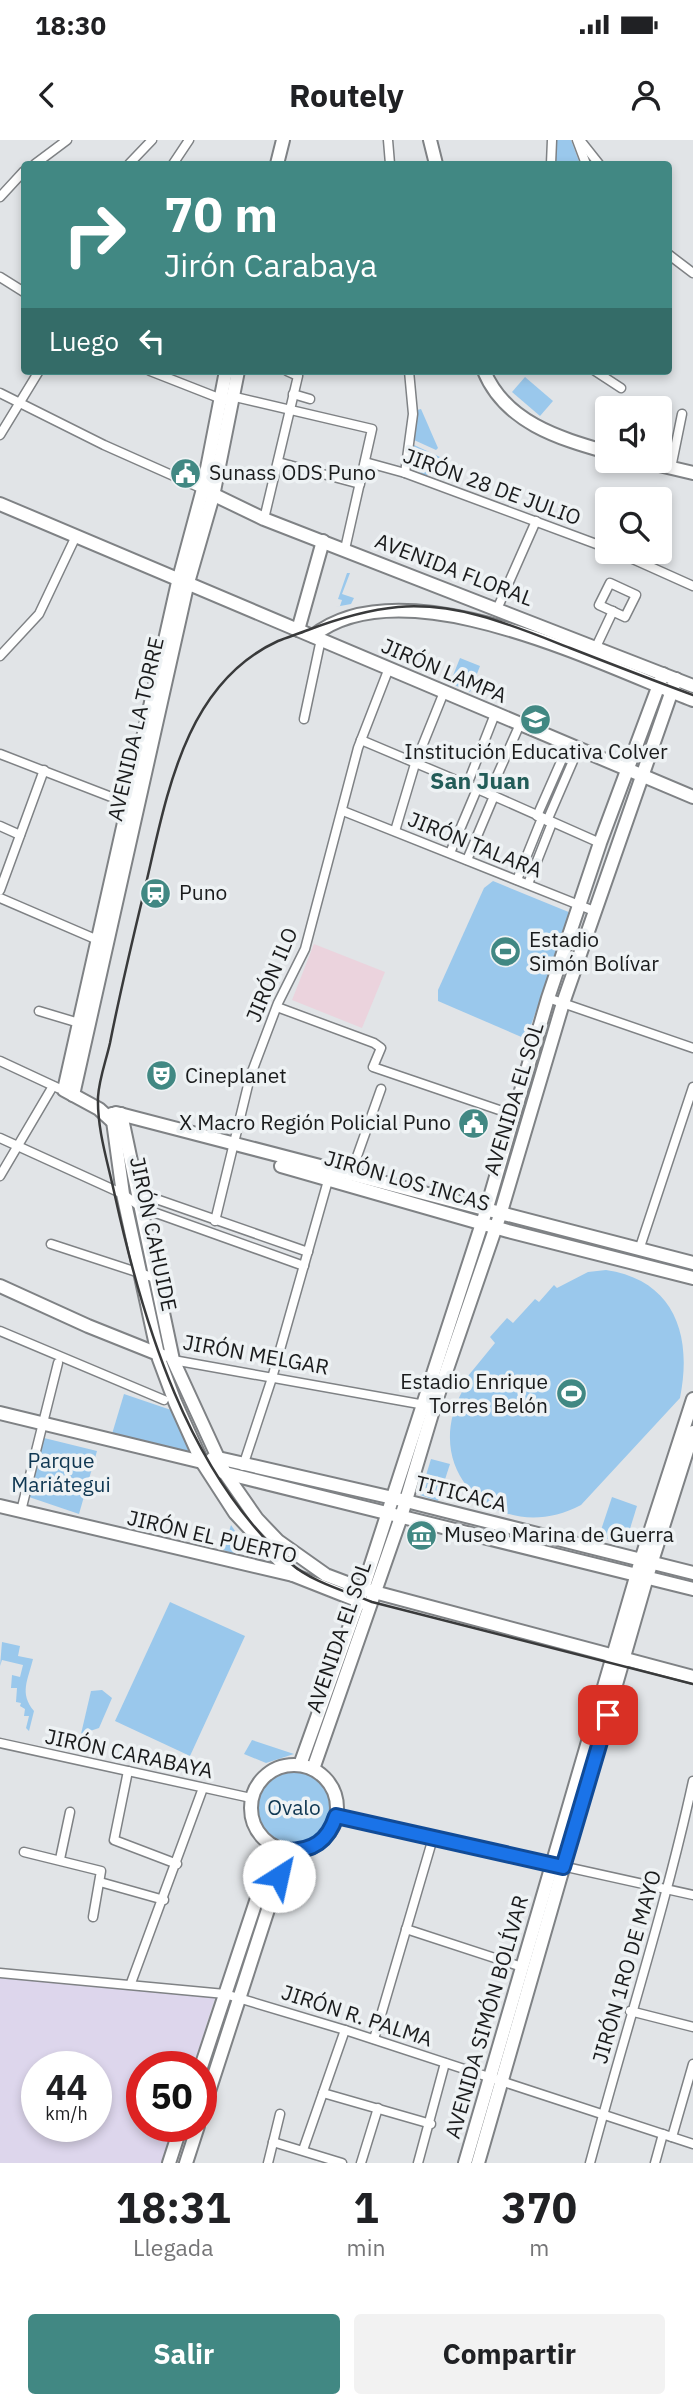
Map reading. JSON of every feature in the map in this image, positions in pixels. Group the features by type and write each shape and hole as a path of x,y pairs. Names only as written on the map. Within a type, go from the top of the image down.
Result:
{"street":[{"path":"39,161 67,140"},
{"path":"132,161 152,140"},
{"path":"175,161 189,140"},
{"path":"278,161 282,140"},
{"path":"285,161 289,140"},
{"path":"388,140 390,161"},
{"path":"551,161 552,140"},
{"path":"578,140 585,161"},
{"path":"578,140 596,161"},
{"path":"432,142 435,161"},
{"path":"0,197 21,174"},
{"path":"672,257 693,273"},
{"path":"0,277 21,290"},
{"path":"0,435 36,375"},
{"path":"160,375 227,399 372,429 345,549"},
{"name":"AVENIDA LA TORRE","path":"226,375 227,399"},
{"name":"AVENIDA LA TORRE","path":"63,1090 103,942 183,584 208,492 227,399 236,375"},
{"path":"264,519 298,376 296,375"},
{"path":"405,473 413,414 410,375"},
{"path":"486,375 496,394 516,416 549,432 595,448"},
{"path":"602,375 621,388"},
{"path":"0,393 208,492"},
{"path":"293,394 310,399"},
{"path":"672,463 682,414"},
{"path":"278,462 360,484"},
{"name":"JIRÓN 28 DE JULIO","path":"365,462 405,473 595,544"},
{"path":"672,468 693,473"},
{"name":"AVENIDA FLORAL","path":"208,492 264,519 596,647 667,682 693,700"},
{"name":"JIRÓN LAMPA","path":"0,504 183,584 693,797"},
{"path":"498,607 536,522"},
{"path":"0,656 39,614 76,536"},
{"path":"298,630 323,541"},
{"path":"644,564 693,586"},
{"path":"610,583 636,595 625,617 613,611 599,605 610,583"},
{"name":"AVENIDA FLORAL","path":"317,638 327,626 376,613 409,610 447,613 487,621 667,682 693,686"},
{"path":"596,647 613,611"},
{"path":"304,719 317,638"},
{"name":"JIRÓN ILO","path":"215,1220 250,1077 277,1007 305,949 361,740 389,668"},
{"name":"AVENIDA EL SOL","path":"307,1767 367,1597 401,1517 428,1405 548,998 627,770 667,682"},
{"name":"AVENIDA EL SOL","path":"367,1597 392,1497 498,1221 563,1003 641,776 667,682"},
{"path":"396,831 415,764 444,692"},
{"path":"467,785 495,714"},
{"path":"467,860 520,724"},
{"path":"361,740 600,843"},
{"path":"0,754 134,805"},
{"path":"517,880 544,819 573,761 562,757 544,819 528,884"},
{"path":"0,890 44,770"},
{"path":"450,853 477,789"},
{"name":"JIRÓN TALARA","path":"344,811 594,911"},
{"path":"0,826 20,835"},
{"path":"0,898 103,942"},
{"name":"AVENIDA LA TORRE","path":"63,1090 103,942"},
{"path":"548,998 693,1048"},
{"path":"277,1007 374,1043 381,1048 373,1067 508,1113"},
{"path":"38,1011 79,1023"},
{"path":"0,1061 115,1116 142,1208 173,1360 225,1473 257,1519 278,1541 326,1575 367,1597 693,1677"},
{"path":"639,1250 693,1087"},
{"path":"350,1175 381,1089"},
{"path":"0,1177 19,1146 63,1090"},
{"name":"JIRÓN LOS INCAS","path":"115,1116 484,1216"},
{"name":"JIRÓN CAHUIDE","path":"115,1116 123,1194 158,1354 175,1402 202,1462 235,1513 293,1575"},
{"path":"0,1138 123,1194 142,1208 304,1266"},
{"path":"242,1470 272,1378 330,1175"},
{"name":"JIRÓN LOS INCAS","path":"330,1175 350,1175 693,1278"},
{"path":"123,1194 138,1192 308,1252"},
{"name":"JIRÓN LOS INCAS","path":"498,1221 693,1264"},
{"path":"51,1244 155,1278"},
{"name":"JIRÓN MELGAR","path":"0,1286 173,1360 428,1405"},
{"path":"0,1331 164,1400"},
{"path":"21,1511 58,1363"},
{"name":"AVENIDA SIMÓN BOLÍVAR","path":"465,2163 495,2079 692,1407"},
{"name":"TITICACA","path":"0,1413 202,1462 225,1473 242,1470 392,1497 693,1573"},
{"name":"AVENIDA SIMÓN BOLÍVAR","path":"646,1561 693,1432"},
{"path":"202,1462 218,1458"},
{"name":"TITICACA","path":"218,1458 242,1470 401,1517 693,1589"},
{"name":"JIRÓN EL PUERTO","path":"0,1506 293,1575 367,1597"},
{"name":"JIRÓN CARABAYA","path":"0,1743 251,1798"},
{"path":"287,1765 307,1767 333,1789 336,1816 324,1839 313,1847 287,1851 274,1847 254,1826 251,1798 264,1776 287,1765"},
{"path":"128,1771 114,1840 177,1864"},
{"name":"JIRÓN 1RO DE MAYO","path":"590,2163 630,2011 669,1889 693,1781"},
{"path":"131,1983 164,1900 203,1788"},
{"path":"60,1859 69,1812"},
{"path":"336,1816 693,1895"},
{"path":"374,2039 433,1838"},
{"path":"206,2051 274,1847"},
{"path":"217,2068 287,1851"},
{"path":"24,1852 98,1868 101,1871 100,1882 93,1917"},
{"name":"AVENIDA SIMÓN BOLÍVAR","path":"478,2163 522,1967 558,1866"},
{"path":"100,1882 164,1900"},
{"path":"407,1929 522,1967"},
{"name":"JIRÓN R. PALMA","path":"0,1973 131,1983 225,1994 345,2029 693,2144"},
{"path":"630,2011 693,2027"},
{"path":"303,2150 345,2029"},
{"path":"418,2163 445,2063"},
{"path":"655,2163 668,2136 693,2064"},
{"path":"323,2093 430,2124"},
{"path":"360,2163 379,2108"},
{"path":"268,2163 280,2114"},
{"path":"169,2163 176,2142"},
{"path":"186,2163 193,2142"},
{"path":"273,2142 342,2163"}],"shaded area":[{"path":"314,944 385,972 362,1028 292,1000"},
{"path":"0,1978 215,1998 198,2051 126,2051 126,2142 168,2142 161,2163 0,2163"}],"green space":[{"path":"556,140 571,140 579,161 555,161"},
{"path":"525,377 553,401 540,416 512,392"},
{"path":"421,409 438,448 436,450 414,440 417,410"},
{"path":"414,445 440,457 426,477 414,467"},
{"path":"347,573 350,573 342,594 354,598 351,604 335,607 340,606 342,600 338,599"},
{"path":"460,658 480,666 470,692 450,683"},
{"name":"Estadio Simón Bolívar","path":"493,881 571,913 526,1039 438,1001 438,990 484,888"},
{"name":"Estadio Enrique Torres Belón","path":"606,1270 648,1285 673,1313 683,1352 680,1398 581,1505 551,1516 522,1517 496,1509 475,1495 459,1474 451,1449 452,1421 463,1390 459,1387 495,1343 490,1337 507,1318 513,1323 535,1299 539,1302 554,1285 557,1288 588,1272"},
{"path":"124,1394 174,1411 200,1460 112,1434"},
{"name":"Parque Mariátegui","path":"40,1437 97,1451 79,1514 26,1496"},
{"path":"431,1459 450,1464 438,1501 420,1495"},
{"path":"612,1497 637,1506 625,1545 599,1536"},
{"path":"231,1525 243,1543 235,1554 223,1550"},
{"path":"170,1602 245,1636 190,1756 115,1721"},
{"path":"2,1642 20,1646 18,1656 33,1659 26,1686 27,1698 34,1711 29,1731 26,1728 29,1716 24,1716 25,1709 20,1706 21,1703 16,1702 17,1688 11,1688 12,1675 20,1677 23,1665 2,1660 0,1666"},
{"path":"102,1690 112,1698 99,1728 81,1734 91,1691"},
{"path":"252,1740 294,1754 266,1763 244,1754"},
{"name":"Ovalo","path":"294,1769 309,1772 321,1781 330,1793 333,1808 330,1823 321,1835 309,1844 294,1847 279,1844 267,1835 258,1823 255,1808 258,1793 267,1781 279,1772"}],"railway":[{"path":"693,695 486,617 421,606 386,608 341,619 278,641 246,661 220,686 199,716 183,749 171,784 98,1097 101,1134 126,1245 156,1344 175,1393 197,1441 223,1485 254,1526 289,1562 318,1581 372,1602 693,1684"}],"place":[{"name":"Sunass ODS Puno","path":"186,473"},
{"name":"Institución Educativa Colver","path":"536,720"},
{"name":"Puno","path":"156,893"},
{"name":"Estadio Simón Bolívar","path":"506,952"},
{"name":"Cineplanet","path":"162,1076"},
{"name":"X Macro Región Policial Puno","path":"474,1123"},
{"name":"Estadio Enrique Torres Belón","path":"571,1394"},
{"name":"Museo Marina de Guerra","path":"421,1535"}],"district":[{"name":"San Juan","path":"480,781"}],"route":[{"path":"279,1876 287,1851 301,1851 313,1847 332,1829 336,1816 563,1867 608,1715"}]}
